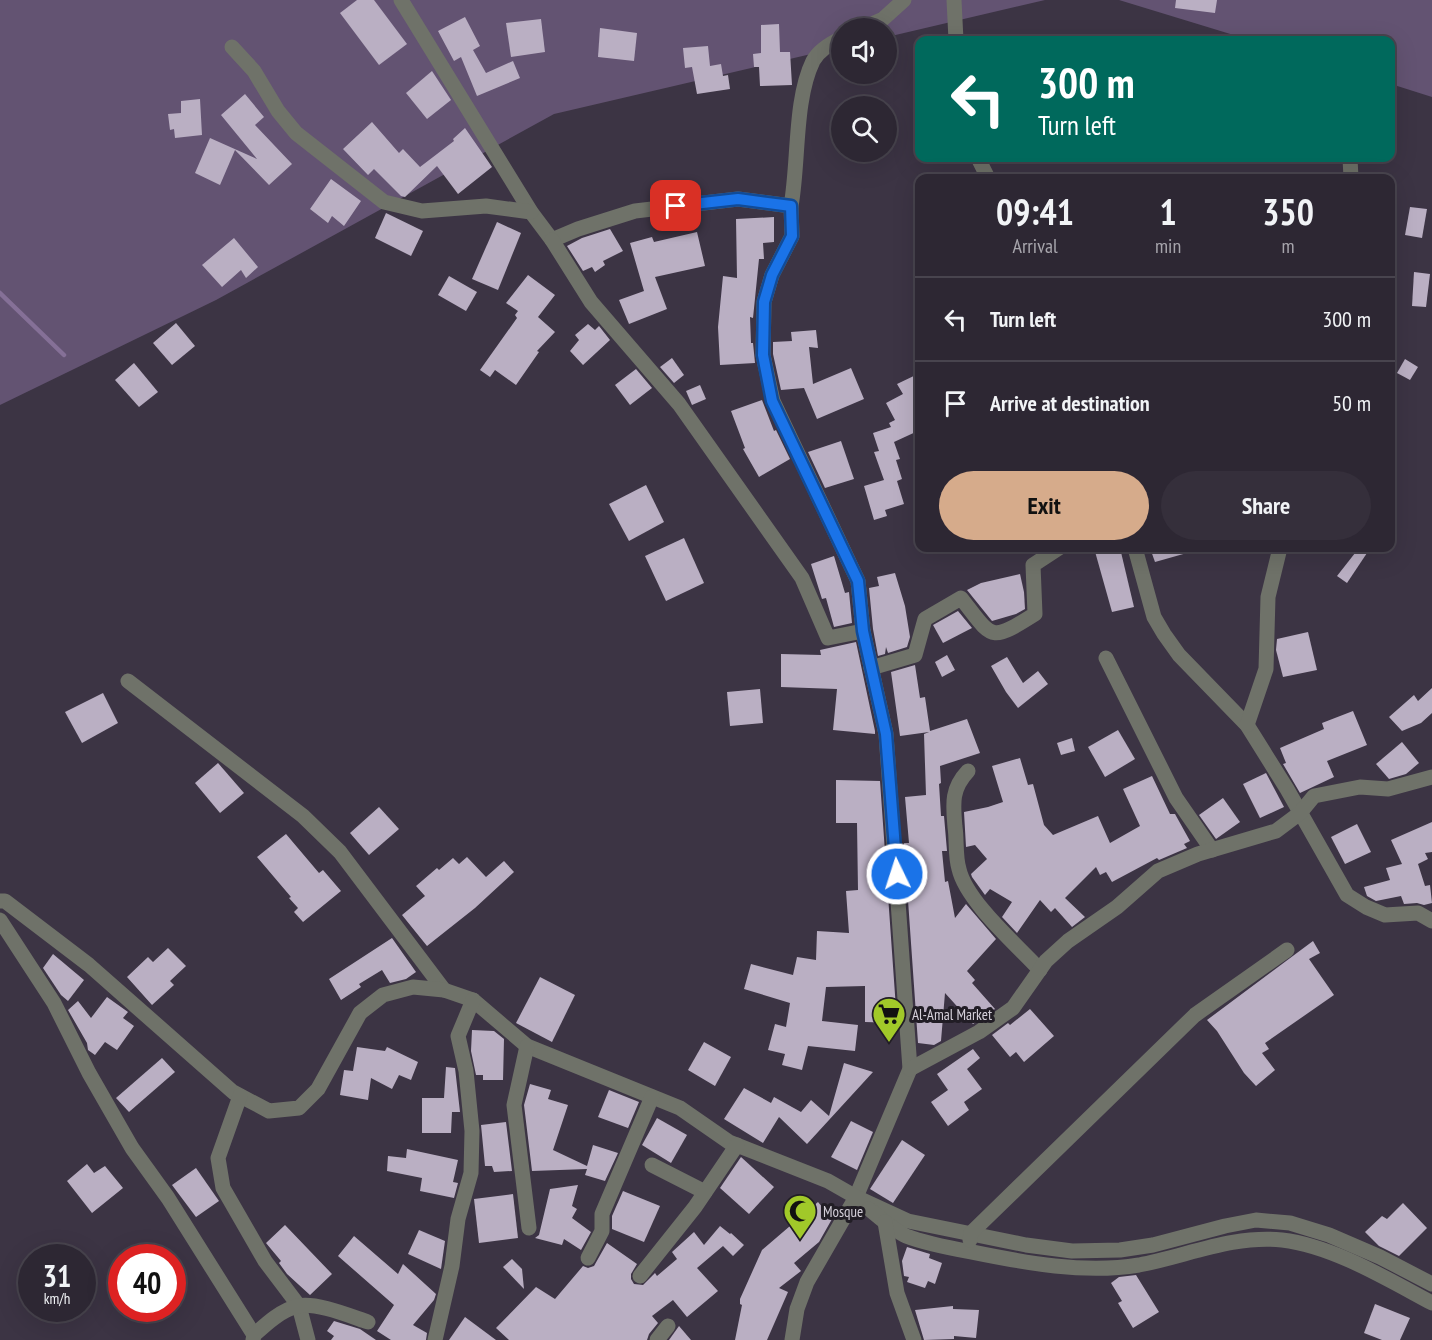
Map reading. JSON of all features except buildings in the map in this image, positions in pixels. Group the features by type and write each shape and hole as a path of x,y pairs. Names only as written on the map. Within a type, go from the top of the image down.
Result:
{"street":[{"path":"401,0 531,212 552,240 591,302 679,404 802,578 828,638 863,631"},
{"path":"884,18 904,0"},
{"path":"954,0 956,36"},
{"path":"792,1340 796,1309 807,1282 856,1197 910,1069 886,734 863,631 858,581 772,401 763,355 764,302 772,275 792,236 791,206 800,107 814,59 831,43"},
{"path":"232,47 254,71 278,111 296,133 384,202 422,211 486,206 531,212"},
{"path":"552,240 578,229 635,211 738,199 791,206"},
{"path":"872,668 915,655 925,618 961,598 984,628 995,633 1006,632 1026,620 1035,614 1034,565 1053,552"},
{"path":"1135,552 1154,617 1164,634 1179,655 1247,725 1347,895 1385,915 1418,913 1432,921"},
{"path":"1247,725 1266,669 1268,597 1279,552"},
{"path":"1106,658 1176,798 1212,850"},
{"path":"128,681 294,809 340,852 444,990"},
{"path":"968,771 959,781 952,802 958,868 967,888 991,918 1040,970"},
{"path":"910,1069 979,1032 1013,1008 1046,961 1068,940 1117,907 1158,871 1212,850 1276,831 1300,813 1314,796 1360,787 1388,789 1432,777"},
{"path":"0,901 4,901 89,965 233,1092 269,1111 299,1108 318,1089 360,1013 383,995 412,987 444,990 473,1000 527,1046 680,1108 737,1145 828,1181 908,1221 1026,1245 1072,1251 1120,1250 1153,1245 1256,1220 1290,1223 1329,1235 1432,1284"},
{"path":"0,920 54,1003 89,1073 132,1148 168,1198 253,1337 273,1319 298,1306 328,1309 368,1322"},
{"path":"967,1251 971,1233 1195,1015 1287,950"},
{"path":"435,1340 452,1266 458,1218 471,1173 470,1111 466,1071 458,1036 473,1000"},
{"path":"527,1046 514,1105 529,1228"},
{"path":"240,1096 218,1158 223,1188 265,1261 298,1306 308,1340"},
{"path":"588,1257 602,1231 602,1214 652,1097"},
{"path":"640,1276 705,1192 737,1145"},
{"path":"652,1165 705,1192"},
{"path":"856,1197 885,1222 905,1235 1017,1261 1101,1268 1138,1265 1254,1239 1284,1240 1323,1250 1371,1271 1432,1303"},
{"path":"885,1222 897,1293 914,1340"},
{"path":"657,1340 668,1326"}],"shaded area":[{"path":"0,0 1045,0 897,35 897,18 831,18 831,49 554,114 216,300 0,405"},
{"path":"1119,0 1432,0 1432,97 1395,85 1395,36 1237,36"}],"waterway":[{"path":"0,293 64,355"}],"place":[{"name":"Al-Amal Market","path":"889,1043"},
{"name":"Mosque","path":"800,1240"}],"route":[{"path":"676,206 738,199 791,206 792,236 772,275 764,302 763,355 772,401 858,581 863,631 886,734 897,874"}]}
